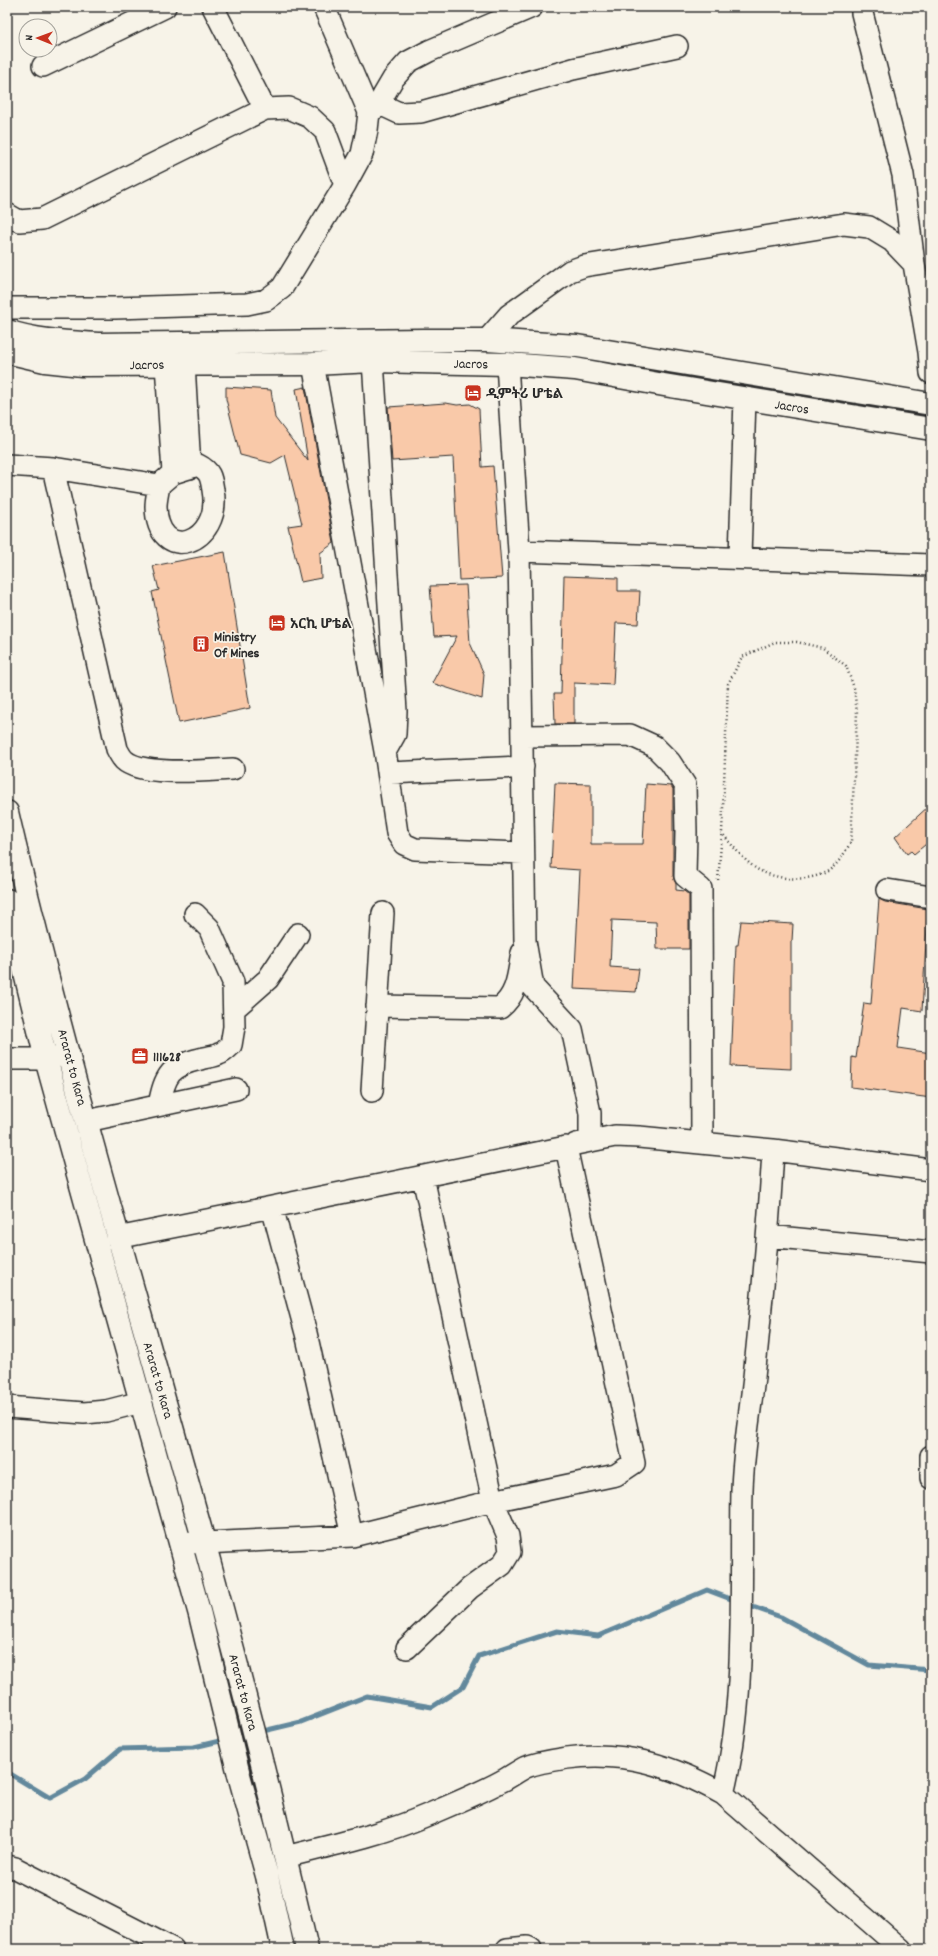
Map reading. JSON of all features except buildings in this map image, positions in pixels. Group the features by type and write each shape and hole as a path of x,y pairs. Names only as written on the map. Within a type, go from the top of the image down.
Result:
{"main road":[{"name":"Jacros","path":"7,331 23,336 53,341 98,344 487,340 577,346 931,404"},
{"path":"575,369 577,346"},
{"name":"Jacros","path":"7,352 45,361 82,365 313,364 373,362 507,364 575,369 931,429"},
{"name":"Ararat to Kara","path":"7,812 117,1238 204,1543 258,1746 307,1949"},
{"name":"Ararat to Kara","path":"7,900 46,1059 180,1542 226,1716 239,1775 267,1876 283,1949"}],"street":[{"path":"43,66 164,7"},
{"path":"213,7 265,110"},
{"path":"324,7 375,108"},
{"path":"7,308 154,307 247,304 266,300 282,288 291,275 345,185 362,154 375,108 384,96 393,79 408,62 429,51 532,7"},
{"path":"862,7 862,13 903,175 914,264 929,352 931,373"},
{"path":"375,108 399,113 421,112 573,69 677,46"},
{"path":"7,214 20,221 42,219 265,110 289,108 310,117 326,131 345,185"},
{"path":"487,340 510,314 570,271 584,266 844,224 869,227 892,242 914,264"},
{"path":"373,362 396,711 395,734 386,751"},
{"path":"7,465 174,475 175,364"},
{"path":"313,364 386,751 397,833 404,844 415,849 523,852"},
{"path":"507,364 519,551 525,941 533,987 572,1029 590,1113 590,1141"},
{"path":"740,557 745,398"},
{"path":"53,468 117,750 125,760 138,767 175,772 233,769"},
{"path":"519,551 740,557 931,565"},
{"path":"355,587 388,582"},
{"path":"523,736 630,735 654,746 670,762 685,785 685,876 701,889 702,1143"},
{"path":"389,773 523,767"},
{"path":"887,890 931,897"},
{"path":"372,1091 383,912"},
{"path":"159,1105 162,1088 167,1076 173,1069 184,1062 219,1054 232,1045 234,1009 233,982 209,928 195,914"},
{"path":"234,1009 268,979 298,934"},
{"path":"377,1006 500,1008 509,1001 515,989 525,941"},
{"path":"7,1059 46,1059 69,1054"},
{"path":"87,1121 236,1089"},
{"path":"117,1238 423,1177 614,1136 773,1150 931,1170"},
{"path":"180,1542 204,1543 352,1536 493,1501 616,1475 634,1464 566,1147"},
{"path":"723,1794 730,1767 736,1715 742,1600 742,1489 768,1236 773,1150"},
{"path":"407,1648 470,1588 502,1565 510,1552 508,1536 493,1501 423,1177"},
{"path":"272,1206 306,1333 352,1536"},
{"path":"768,1236 931,1252"},
{"path":"7,1407 84,1413 106,1411 141,1402"},
{"path":"931,1456 931,1478"},
{"path":"285,1856 358,1838 424,1817 502,1781 526,1767 549,1761 592,1755 628,1758 663,1766 700,1781 723,1794 901,1949"},
{"path":"7,1866 15,1868 173,1949"},
{"path":"507,1949 527,1947 531,1949"}],"path":[{"path":"717,886 721,857 728,684 742,657 775,642 797,642 823,648 846,666 854,688 857,713 851,842 842,857 828,871 801,879 773,876 754,867 722,833"}],"waterway":[{"path":"259,1732 301,1722 367,1696 432,1707 463,1687 479,1656 557,1631 598,1636 707,1590 736,1601"},
{"path":"747,1605 781,1617 869,1665 931,1670"},
{"path":"7,1772 50,1798 85,1779 120,1749 194,1747 224,1740"}],"place":[{"name":"ዲምትሪ ሆቴል","path":"473,393"},
{"name":"አርኪ ሆቴል","path":"277,623"},
{"name":"Ministry Of Mines","path":"201,644"},
{"name":"111628","path":"140,1056"}]}
